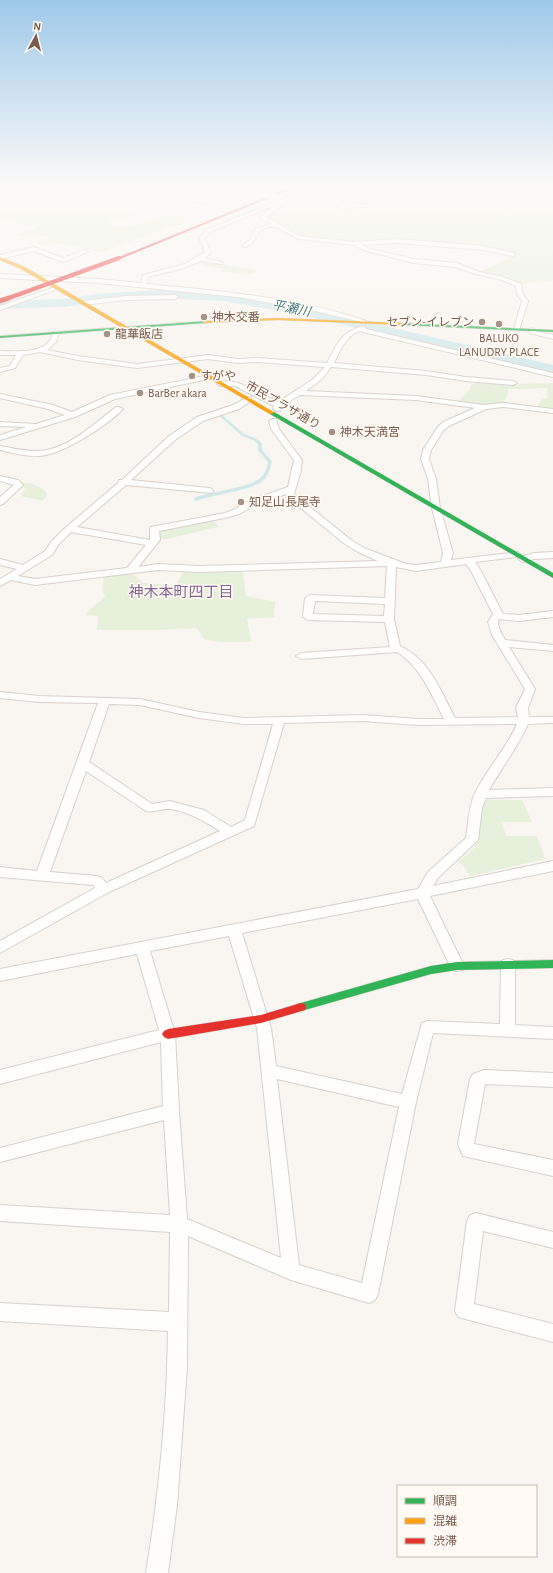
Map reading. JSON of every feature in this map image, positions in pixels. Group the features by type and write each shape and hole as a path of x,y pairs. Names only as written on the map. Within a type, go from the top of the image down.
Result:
{"main road":[{"name":"市民プラザ通り","path":"5,259 38,277 553,576"},
{"path":"0,295 108,259"},
{"path":"1,305 109,259"},
{"path":"0,337 234,320 278,319 553,331"},
{"path":"168,1034 262,1019 410,975 457,966 553,964"}],"street":[{"path":"143,286 145,276 201,259"},
{"path":"204,259 220,263"},
{"path":"407,259 457,265 477,273 501,278 519,285 520,294 525,301 517,329"},
{"path":"0,276 38,277 143,286 257,301 346,316 364,322"},
{"path":"1,305 16,302 57,288"},
{"path":"80,302 126,298 185,297 226,301"},
{"path":"257,301 252,305 314,317 320,320"},
{"path":"435,325 438,315"},
{"path":"222,384 236,384 278,407 323,374 343,340 350,332 386,323"},
{"path":"357,330 553,375"},
{"path":"532,330 532,332 553,337"},
{"path":"43,351 53,342 56,333"},
{"path":"0,353 43,351 78,358 137,366"},
{"path":"0,370 13,367 22,352"},
{"path":"74,365 137,366 208,357 238,361 266,360 426,373 466,379 513,383"},
{"path":"0,438 72,415 113,397 210,377"},
{"path":"298,393 416,398 484,407 503,406 553,411"},
{"path":"0,396 50,407 72,415"},
{"path":"0,583 49,553 55,543 172,438 192,424 207,416 236,407 248,399"},
{"path":"446,564 448,553 436,508 432,479 425,459 427,450 440,430 446,424 484,407"},
{"path":"0,448 42,454 55,450 80,437 119,409"},
{"path":"273,421 275,429 298,460 297,470 290,495 348,542 361,550 392,563 405,567 416,568 468,560 553,555"},
{"path":"0,424 39,426"},
{"path":"0,478 15,482 18,485 0,502"},
{"path":"122,482 209,491"},
{"path":"132,569 153,544 155,540 154,529 226,515 236,512 254,502 291,489"},
{"path":"70,529 153,544"},
{"path":"422,893 433,876 472,840 476,808 481,794 496,767 516,739 524,720 522,708 530,689 527,680 494,633 493,622 497,616 495,605 486,592 476,571 468,560"},
{"path":"0,562 25,568"},
{"path":"8,577 35,582 158,567 200,569 392,563"},
{"path":"392,563 389,619 395,647 412,657 429,678 451,722"},
{"path":"389,601 310,598 308,617 389,619"},
{"path":"497,616 519,618 553,614"},
{"path":"502,643 553,648"},
{"path":"301,656 399,649"},
{"path":"0,695 39,699 140,702 199,715 244,721 363,718 418,722 553,720"},
{"path":"42,876 105,700"},
{"path":"0,948 104,889 250,823 279,721"},
{"path":"83,763 150,808 170,805 200,813 230,832"},
{"path":"481,794 553,792"},
{"path":"0,976 553,866"},
{"path":"0,872 97,881 104,889"},
{"path":"422,893 457,966"},
{"path":"234,929 262,1019 270,1071 291,1271"},
{"path":"142,947 168,1034 171,1111 179,1224 177,1367 168,1505 157,1573"},
{"path":"507,1030 508,964"},
{"path":"0,1213 179,1224 291,1271 369,1294 408,1102 427,1027 553,1033"},
{"path":"0,1077 168,1034"},
{"path":"270,1071 408,1102"},
{"path":"553,1080 484,1077 478,1079 466,1144 469,1151 553,1168"},
{"path":"0,1155 171,1111"},
{"path":"553,1240 476,1222 464,1311 553,1333"},
{"path":"0,1312 178,1322"}],"green space":[{"path":"507,259 553,259 553,280 519,284 481,273 482,271"},
{"path":"206,261 258,271 244,274 220,271 222,269 200,264"},
{"path":"477,382 507,384 553,383 553,410 537,407 543,398 548,398 547,388 508,389 507,397 502,404 489,405 458,402 470,389 471,385"},
{"path":"22,483 33,484 42,489 47,494 43,501 21,496 25,489"},
{"path":"212,520 219,527 166,539 160,539 158,533 164,529"},
{"path":"184,571 243,571 246,596 275,602 274,617 247,619 251,642 221,642 204,639 197,628 97,630 98,616 86,615 89,610 105,597 102,590 104,577 132,573 143,583 175,586"},
{"path":"485,800 522,800 532,822 502,822 506,836 537,836 545,859 470,876 463,865 457,862 474,847 478,836 482,805"}],"waterway":[{"name":"平瀬川","path":"0,305 64,303 96,298 155,294 223,297 298,310 553,370"},
{"path":"219,414 243,435 254,439 259,443"},
{"path":"196,499 242,488 251,485 264,477 270,462 260,450 259,443"}],"traffic: fast":[{"path":"0,337 205,322"},
{"path":"403,324 553,331"},
{"path":"272,413 553,576"},
{"path":"301,1007 431,970 457,966 553,964"}],"traffic: slow":[{"path":"3,259 23,268 272,413"},
{"path":"205,322 278,319 403,324"}],"traffic: jam":[{"path":"0,301 115,259"},
{"path":"168,1034 261,1019 301,1007"}],"place":[{"name":"神木交番","path":"204,317"},
{"name":"セブン-イレブン","path":"482,322"},
{"name":"BALUKO LANUDRY PLACE","path":"499,324"},
{"name":"龍華飯店","path":"107,334"},
{"name":"すがや","path":"192,376"},
{"name":"BarBer akara","path":"140,393"},
{"name":"神木天満宮","path":"332,432"},
{"name":"知足山長尾寺","path":"241,502"}],"district":[{"name":"神木本町四丁目","path":"181,592"}]}
